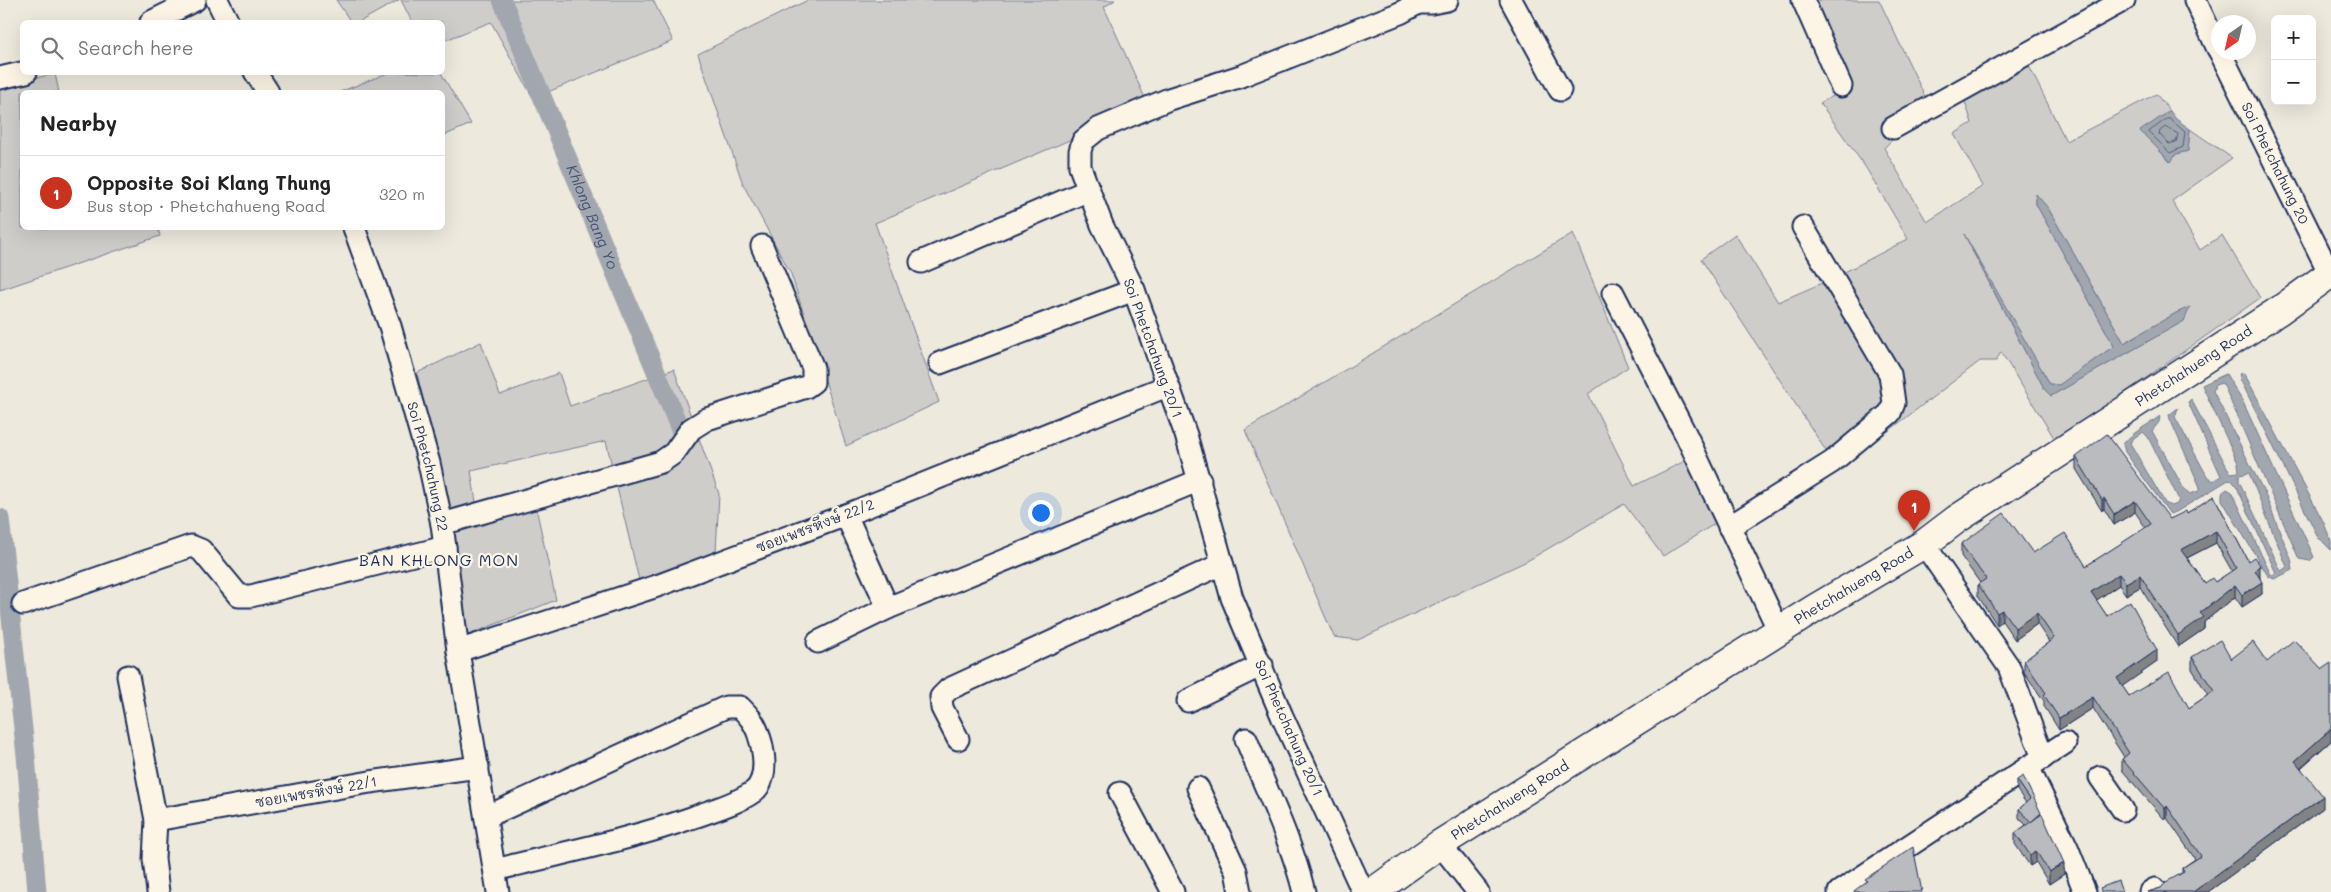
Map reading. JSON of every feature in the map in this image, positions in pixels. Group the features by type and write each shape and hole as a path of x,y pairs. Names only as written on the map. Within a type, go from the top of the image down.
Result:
{"main road":[{"name":"Phetchahueng Road","path":"1373,892 1440,844 1779,631 1924,544 1957,519 2280,310 2330,273"}],"street":[{"path":"155,20 195,0"},
{"path":"216,0 227,20"},
{"name":"Soi Phetchahung 20/1","path":"1363,892 1282,716 1232,598 1200,480 1134,290 1102,225 1080,166 1080,150 1083,140 1098,129 1169,99 1258,69 1400,13 1418,3 1447,0"},
{"path":"1511,0 1560,90"},
{"path":"1803,0 1841,86"},
{"path":"1893,128 2124,0"},
{"path":"2200,2 2211,31"},
{"name":"Soi Phetchahung 20","path":"2224,60 2330,273"},
{"path":"0,78 20,73"},
{"path":"257,75 267,90"},
{"path":"921,262 1089,190"},
{"path":"1730,527 1832,462 1890,413 1894,403 1890,374 1804,227"},
{"name":"Soi Phetchahung 22","path":"355,230 390,326 410,390 429,463 442,524 458,651 498,892"},
{"path":"442,524 661,462 674,453 691,429 707,418 806,387 813,382 813,368 762,246"},
{"path":"940,364 1134,290"},
{"path":"1612,293 1686,435 1779,631"},
{"name":"ซอยเพชรหึงษ์ 22/2","path":"458,651 658,586 846,515 1167,386"},
{"path":"818,642 888,608 1200,480"},
{"path":"846,515 888,608"},
{"path":"1924,544 2008,667 2036,762 2085,892"},
{"path":"23,604 190,546 201,550 239,596 251,596 445,547"},
{"path":"958,739 942,708 941,697 949,689 1222,564"},
{"path":"1188,701 1262,666"},
{"path":"128,676 156,820 154,859 158,892"},
{"path":"486,817 726,707 740,707 751,719 760,740 765,762 763,776 754,791 726,806 646,834 495,870"},
{"path":"1246,739 1267,793 1288,838 1304,892"},
{"path":"1839,892 2065,743"},
{"name":"ซอยเพชรหึงษ์ 22/1","path":"156,820 370,782 478,767"},
{"path":"2100,777 2123,810"},
{"path":"1198,788 1236,871 1240,892"},
{"path":"1120,793 1173,892"},
{"path":"1440,844 1478,892"}],"shaded area":[{"path":"336,0 399,0 363,20 350,20"},
{"path":"401,0 653,0 673,41 533,98 491,22 445,40 445,20 411,20"},
{"path":"808,0 1115,0 1104,7 1145,98 1072,139 875,223 939,402 846,446 791,274 743,184 698,54"},
{"path":"1811,0 1879,0 1928,103 1884,148 1927,222 1983,186 1954,134 1972,123 1964,99 2029,66 2066,141 2156,94 2170,111 2141,131 2170,162 2176,154 2188,151 2190,129 2232,158 2172,201 2200,250 2222,235 2260,298 2056,441 2001,352 1996,361 1980,361 1886,433 1873,438 1904,405 1902,387 1839,275 1908,239 1866,168 1820,103 1850,87","holes":["2036,195 2048,208 2124,343 2176,313 2189,308 2184,321 2051,396 2045,390 1972,250 2050,384 2059,385 2114,346 2036,204"]},
{"path":"55,75 59,90 20,90 20,230 158,230 160,236 0,290 0,85"},
{"path":"382,75 442,75 471,124 445,135 445,90 345,90"},
{"path":"1573,233 1628,367 1588,394 1634,486 1687,460 1716,523 1663,556 1624,504 1527,561 1358,640 1334,637 1245,430"},
{"path":"1735,234 1778,302 1827,281 1880,373 1888,399 1875,419 1828,454 1701,259"},
{"path":"481,342 500,395 559,373 570,406 674,369 719,494 716,552 639,580 606,441 471,471 477,508 528,495 537,512 556,600 463,637 436,456 417,373"}],"water":[{"path":"2170,111 2176,119 2190,129 2188,151 2176,154 2171,162 2140,131"},
{"path":"2036,194 2048,208 2124,343 2190,307 2184,321 2051,396 2045,390 1964,234 2050,384 2059,385 2114,346 2036,204"},
{"path":"2244,373 2323,521 2331,541 2331,550 2318,537 2241,381 2239,374"},
{"path":"2226,374 2243,402 2314,557 2310,561 2299,559 2225,388 2222,383 2215,385 2213,391 2264,492 2291,559 2293,570 2274,579 2268,576 2222,500 2222,493 2227,489 2232,492 2271,575 2276,573 2236,485 2230,479 2170,514 2125,452 2123,444 2127,439 2160,416 2159,422 2152,431 2184,489 2190,494 2199,491 2200,487 2170,419 2169,415 2178,408 2175,417 2207,476 2213,481 2221,476 2188,402 2191,399 2227,467 2231,473 2239,472 2238,463 2202,385","holes":["2143,432 2148,437 2179,500 2177,504 2171,506 2165,503 2130,443","2249,473 2287,567 2281,571 2239,481 2239,475"]}],"building":[{"path":"2107,434 2170,519 2186,511 2187,513 2214,496 2248,561 2254,557 2260,565 2255,570 2262,582 2242,595 2235,585 2200,613 2204,617 2178,635 2140,575 2126,583 2119,574 2091,592 2107,616 2130,601 2157,650 2117,678 2129,696 2169,672 2189,708 2214,691 2192,657 2220,640 2231,659 2253,642 2267,662 2294,640 2322,669 2331,663 2331,729 2295,761 2323,796 2193,892 2148,892 2161,888 2166,882 2184,872 2182,868 2201,856 2167,806 2165,809 2122,759 2129,753 2093,697 2059,718 2044,695 2046,693 2024,661 2054,638 2037,613 2015,628 2002,610 1997,613 1978,584 1986,579 1961,544 2004,513 2033,553 2065,533 2086,566 2151,524 2135,501 2114,514 2104,498 2102,500 2076,457","holes":["2216,531 2236,568 2215,582 2212,578 2205,583 2181,550"]},
{"path":"2023,776 2041,813 2031,822 2019,809 2030,799 2017,780"},
{"path":"2042,814 2064,863 2049,872 2036,851 2030,855 2015,833"},
{"path":"1913,847 1922,892 1854,892 1867,881 1865,879"},
{"path":"2118,881 2122,892 2102,892 2100,888"}],"waterway":[{"name":"Khlong Bang Yo","path":"502,0 682,434"},
{"path":"0,518 26,756 37,892"}],"place":[{"name":"Opposite Soi Klang Thung","path":"1914,531"}],"district":[{"name":"BAN KHLONG MON","path":"439,560"}]}
